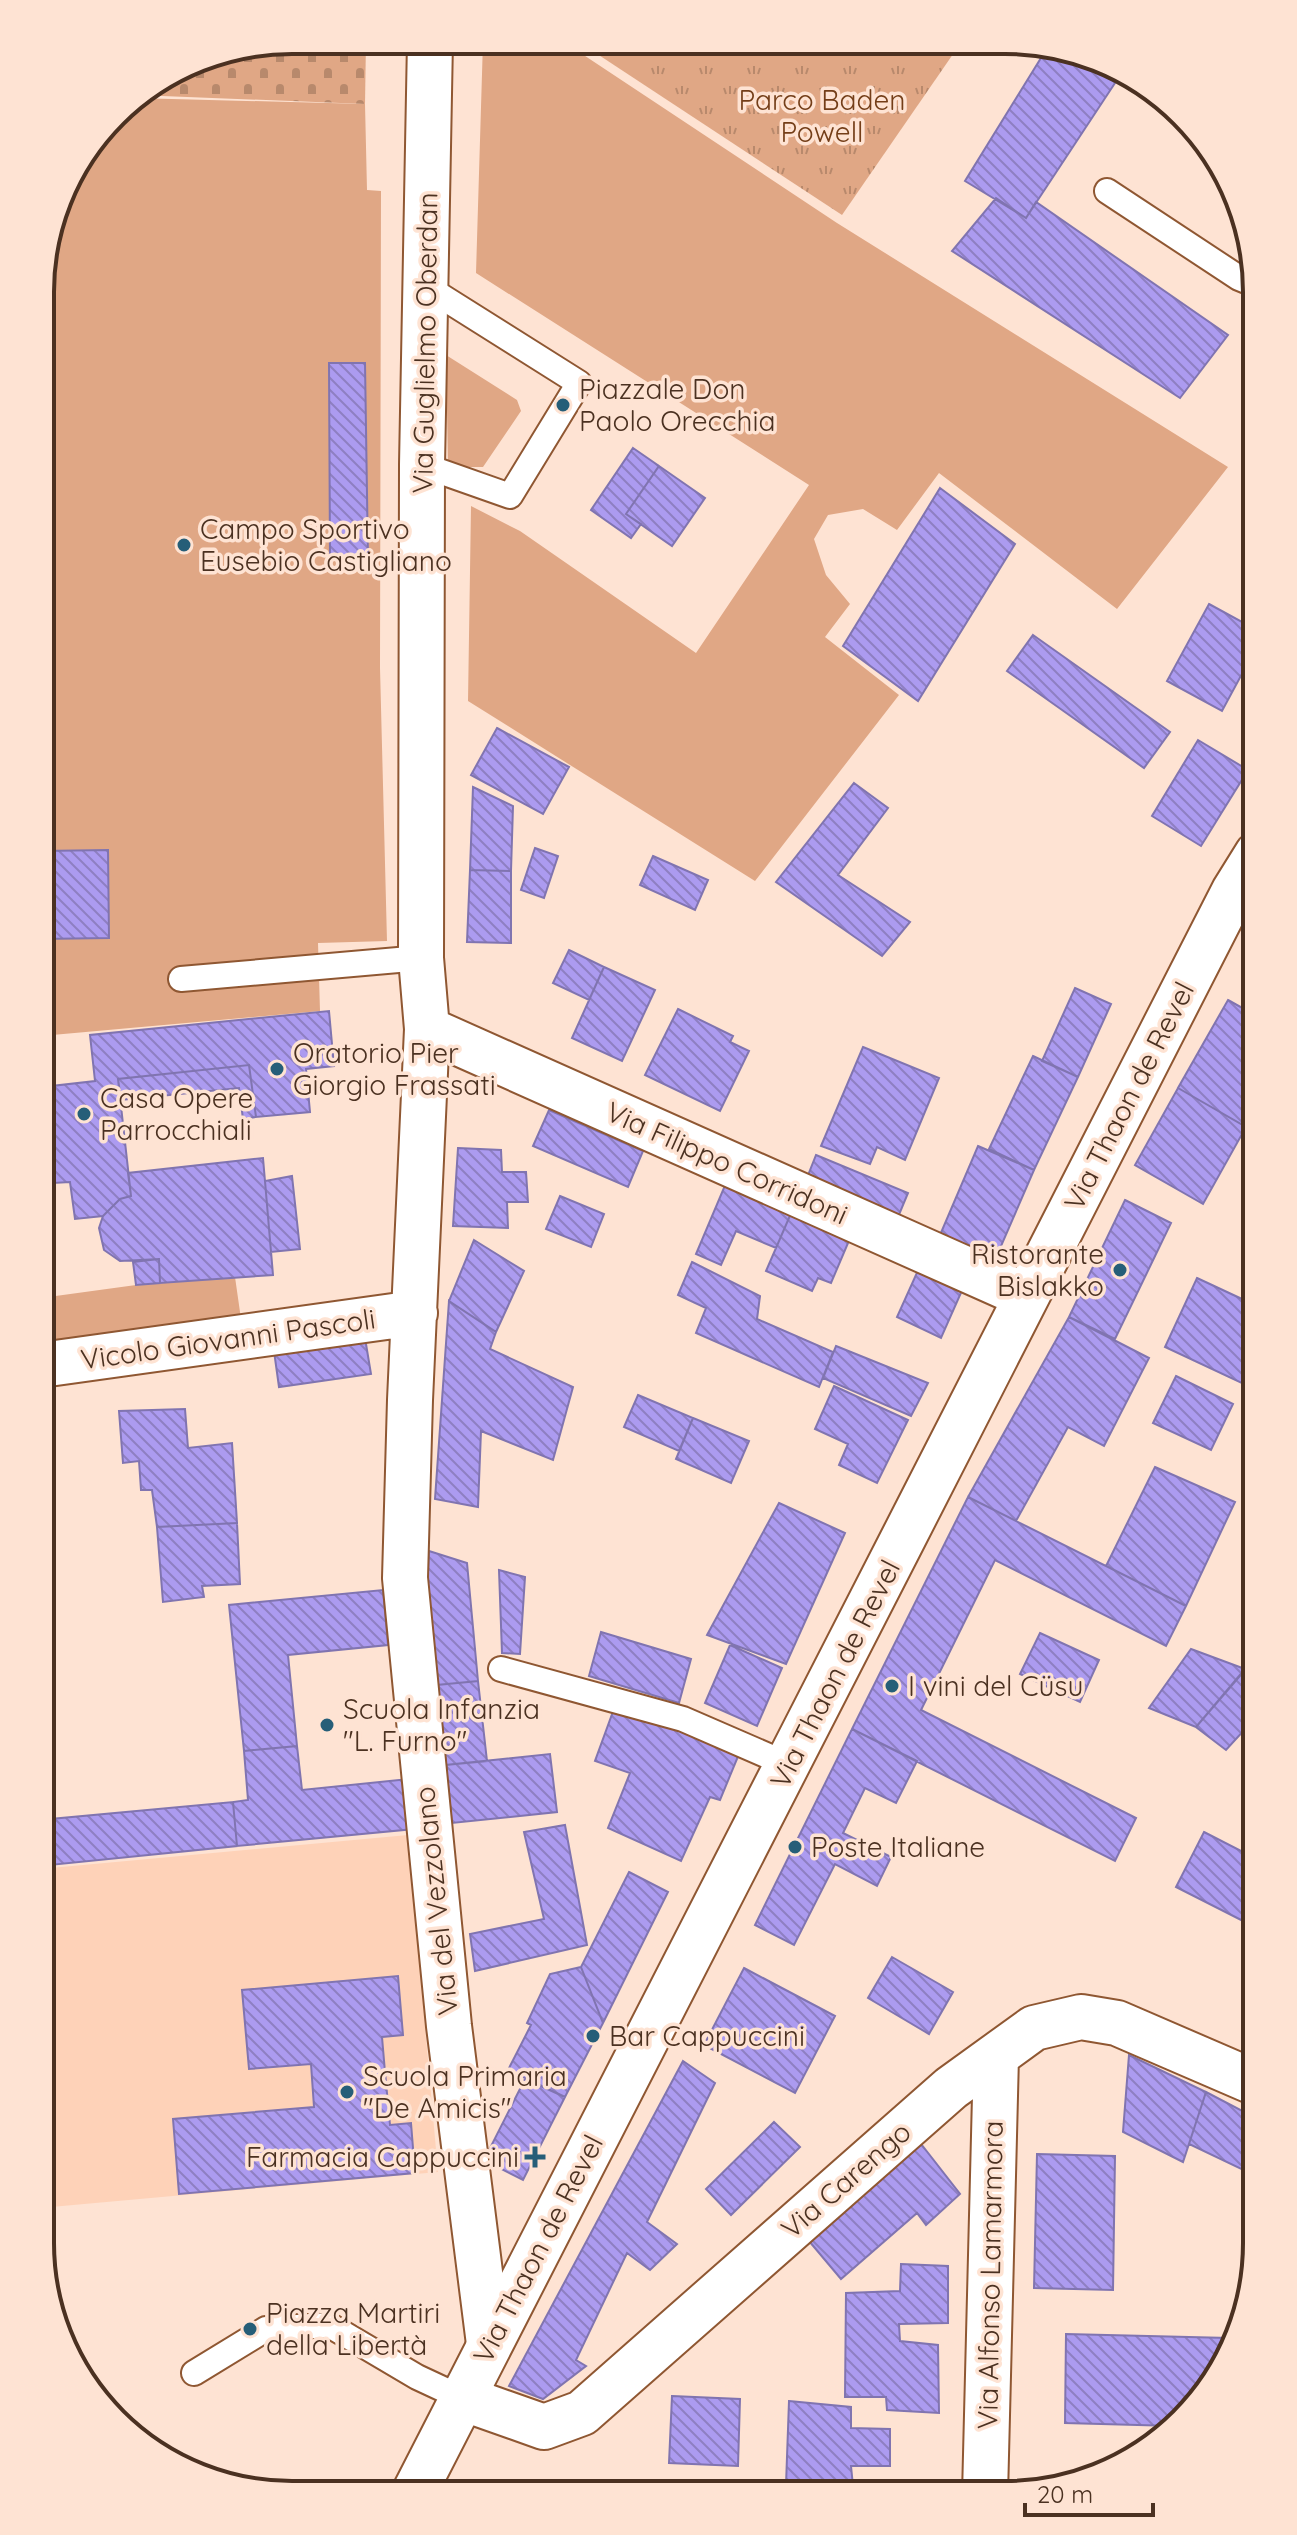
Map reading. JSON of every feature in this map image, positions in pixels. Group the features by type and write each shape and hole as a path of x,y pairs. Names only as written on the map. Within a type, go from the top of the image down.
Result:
{"street":[{"name":"Via Guglielmo Oberdan","path":"427,1029 421,958 422,465 430,54"},
{"name":"Via Thaon de Revel","path":"420,2481 1243,877"},
{"name":"Via Filippo Corridoni","path":"427,1029 1026,1296"},
{"name":"Via del Vezzolano","path":"427,1029 405,1578 447,2011 489,2344"},
{"name":"Vicolo Giovanni Pascoli","path":"54,1363 415,1313"},
{"name":"Via Carengo","path":"462,2398 544,2427 582,2413 940,2098 1034,2028 1081,2017 1117,2023 1242,2077"},
{"name":"Via Alfonso Lamarmora","path":"985,2481 996,2056"}],"lane":[{"path":"1107,191 1242,279"},
{"path":"422,465 510,496 579,383 425,286"},
{"path":"181,979 421,958"},
{"path":"501,1669 683,1719 789,1765"},
{"path":"194,2373 266,2329 329,2325 417,2377 462,2398"}],"shaded area":[{"path":"408,1835 438,2172 54,2207 54,1868"}],"green space":[{"path":"292,54 366,54 365,104 158,96 215,67 245,59"},
{"path":"483,54 582,54 837,223 1228,467 1117,609 939,473 897,530 863,509 828,515 814,539 826,575 850,604 825,637 899,695 755,881 468,701 471,506 520,531 696,653 809,485 476,273"},
{"name":"Parco Baden Powell","path":"597,54 953,54 842,215"},
{"name":"Campo Sportivo Eusebio Castigliano","path":"154,99 365,104 367,190 381,191 380,668 387,941 318,943 320,1011 54,1035 56,261 67,215 86,173 113,135"},
{"path":"446,355 517,400 521,411 483,467 448,467"},
{"path":"235,1277 243,1333 54,1349 54,1296 136,1285"}],"building":[{"path":"1041,58 1082,67 1116,82 1026,218 965,181"},
{"path":"996,198 1026,218 1036,202 1228,335 1180,398 952,251"},
{"path":"329,363 365,363 368,559 330,559"},
{"path":"633,448 659,466 626,514 641,524 631,538 591,510"},
{"path":"659,466 705,498 672,546 626,514"},
{"path":"940,488 1015,544 918,701 843,646"},
{"path":"1209,604 1243,622 1243,672 1222,711 1167,681"},
{"path":"1033,635 1170,732 1144,768 1007,671"},
{"path":"497,728 569,767 543,814 471,775"},
{"path":"1198,740 1243,767 1243,778 1201,846 1152,816"},
{"path":"854,783 888,808 838,875 910,922 882,956 776,882"},
{"path":"473,787 513,806 511,871 470,870"},
{"path":"535,848 558,856 544,898 521,890"},
{"path":"108,850 109,938 54,939 54,851"},
{"path":"653,856 708,880 695,910 640,885"},
{"path":"470,870 511,871 511,943 467,942"},
{"path":"569,950 604,967 589,1000 553,983"},
{"path":"604,967 655,990 622,1061 572,1038"},
{"path":"1075,988 1111,1004 1078,1077 1042,1061"},
{"path":"1228,1000 1243,1008 1243,1125 1178,1088"},
{"path":"678,1009 733,1036 730,1042 749,1051 720,1111 645,1075"},
{"name":"Casa Opere Parrocchiali","path":"329,1011 334,1066 306,1069 310,1112 256,1117 249,1065 118,1079 131,1196 120,1199 103,1216 75,1219 70,1182 54,1183 54,1086 95,1081 90,1035"},
{"path":"863,1047 939,1078 905,1160 877,1147 870,1164 821,1146"},
{"path":"1033,1056 1078,1077 1034,1170 989,1149"},
{"path":"249,1065 256,1117 243,1119 239,1088 121,1100 118,1079"},
{"path":"1178,1088 1243,1125 1243,1133 1203,1204 1135,1165"},
{"path":"549,1110 643,1151 628,1187 533,1146"},
{"path":"978,1146 1034,1170 995,1260 940,1235"},
{"path":"458,1148 501,1150 502,1172 526,1172 528,1202 507,1202 508,1228 453,1226"},
{"path":"816,1155 908,1193 896,1222 805,1183"},
{"path":"263,1158 273,1275 160,1283 159,1259 120,1261 104,1250 99,1228 103,1216 120,1199 131,1196 128,1173"},
{"path":"292,1176 300,1249 271,1252 265,1181"},
{"path":"726,1183 792,1211 776,1248 736,1231 721,1265 696,1254"},
{"path":"560,1196 604,1214 591,1247 546,1229"},
{"name":"Ristorante Bislakko","path":"1125,1200 1171,1223 1115,1339 1069,1317"},
{"path":"792,1211 851,1236 831,1283 818,1278 812,1291 766,1271"},
{"path":"474,1240 524,1271 496,1332 449,1301"},
{"path":"159,1259 160,1283 136,1285 133,1262"},
{"path":"692,1262 760,1296 757,1319 833,1352 819,1387 696,1333 706,1308 678,1295"},
{"path":"920,1266 964,1286 941,1338 897,1317"},
{"path":"1197,1278 1242,1299 1242,1383 1165,1347"},
{"path":"449,1301 496,1332 490,1349 573,1387 553,1460 481,1431 478,1507 435,1499"},
{"path":"1069,1317 1149,1358 1104,1446 1068,1427 1016,1521 968,1497"},
{"path":"365,1338 371,1374 279,1387 274,1351"},
{"path":"836,1346 928,1383 911,1416 823,1378"},
{"path":"1176,1376 1233,1404 1211,1450 1153,1423"},
{"path":"834,1386 908,1420 877,1483 839,1465 848,1444 815,1429"},
{"path":"638,1395 693,1418 679,1451 624,1427"},
{"path":"185,1409 188,1448 232,1443 237,1523 157,1527 152,1490 141,1490 139,1461 123,1463 119,1411"},
{"path":"693,1418 749,1441 731,1483 676,1459"},
{"path":"1155,1467 1235,1502 1186,1606 1106,1566"},
{"path":"968,1497 1186,1606 1166,1646 995,1560 921,1710 1136,1818 1115,1861 852,1729"},
{"path":"779,1503 845,1533 786,1664 707,1635"},
{"path":"237,1523 240,1584 202,1586 204,1597 163,1602 157,1527"},
{"path":"429,1551 467,1563 478,1681 437,1685 427,1593"},
{"path":"499,1570 525,1577 520,1654 502,1653"},
{"path":"383,1590 388,1645 288,1655 297,1746 244,1751 229,1605"},
{"path":"601,1632 691,1659 679,1703 589,1676"},
{"path":"1040,1633 1099,1660 1080,1702 1020,1674"},
{"path":"730,1645 782,1668 757,1726 705,1703"},
{"path":"1191,1649 1242,1668 1242,1672 1196,1727 1149,1708"},
{"path":"1242,1673 1242,1732 1226,1750 1196,1727"},
{"path":"478,1681 487,1761 446,1765 437,1685"},
{"path":"615,1706 739,1754 720,1800 710,1797 681,1861 608,1828 630,1773 595,1761"},
{"path":"852,1729 917,1761 896,1803 865,1788 843,1833 891,1857 877,1886 835,1864 794,1945 755,1925"},
{"path":"297,1746 302,1790 409,1779 414,1829 237,1846 233,1802 248,1800 244,1751"},
{"path":"550,1754 557,1812 452,1823 446,1765"},
{"path":"233,1802 237,1846 54,1865 54,1819"},
{"path":"565,1825 587,1945 475,1971 470,1934 544,1919 524,1832"},
{"path":"1204,1832 1242,1851 1242,1920 1176,1887"},
{"path":"629,1872 668,1892 603,2023 581,1967"},
{"path":"892,1957 953,1992 929,2034 868,1998"},
{"path":"581,1967 603,2023 565,2097 508,2070 531,2025 527,2023 550,1974"},
{"path":"744,1968 835,2016 795,2093 704,2045"},
{"path":"398,1976 403,2035 382,2037 385,2072 390,2125 411,2123 415,2173 179,2194 173,2119 314,2107 311,2064 249,2069 242,1990"},
{"path":"1129,2055 1206,2092 1183,2162 1123,2132"},
{"path":"683,2061 715,2083 647,2222 677,2244 650,2270 627,2253 576,2360 586,2366 543,2399 509,2386"},
{"path":"525,2079 565,2097 523,2180 484,2160"},
{"path":"1206,2092 1242,2111 1242,2169 1189,2144"},
{"path":"774,2122 800,2147 731,2215 706,2189"},
{"path":"918,2140 960,2194 926,2225 917,2213 841,2279 809,2241"},
{"path":"1037,2154 1115,2156 1113,2290 1034,2288"},
{"path":"901,2264 948,2266 948,2323 899,2324 900,2341 938,2345 939,2413 887,2410 886,2397 845,2397 846,2293 900,2291"},
{"path":"1066,2334 1223,2338 1194,2388 1157,2426 1065,2423"},
{"path":"672,2396 740,2399 738,2466 669,2463"},
{"path":"789,2401 851,2407 851,2428 890,2429 890,2466 851,2466 852,2481 786,2481"}],"place":[{"name":"Piazzale Don Paolo Orecchia","path":"563,405"},
{"name":"Campo Sportivo Eusebio Castigliano","path":"184,545"},
{"name":"Oratorio Pier Giorgio Frassati","path":"277,1069"},
{"name":"Casa Opere Parrocchiali","path":"84,1114"},
{"name":"Ristorante Bislakko","path":"1120,1270"},
{"name":"I vini del Cüsu","path":"892,1686"},
{"name":"Scuola Infanzia \"L. Furno\"","path":"327,1725"},
{"name":"Poste Italiane","path":"795,1847"},
{"name":"Bar Cappuccini","path":"593,2036"},
{"name":"Scuola Primaria \"De Amicis\"","path":"347,2092"},
{"name":"Farmacia Cappuccini","path":"535,2157"},
{"name":"Piazza Martiri della Libertà","path":"250,2329"}]}
